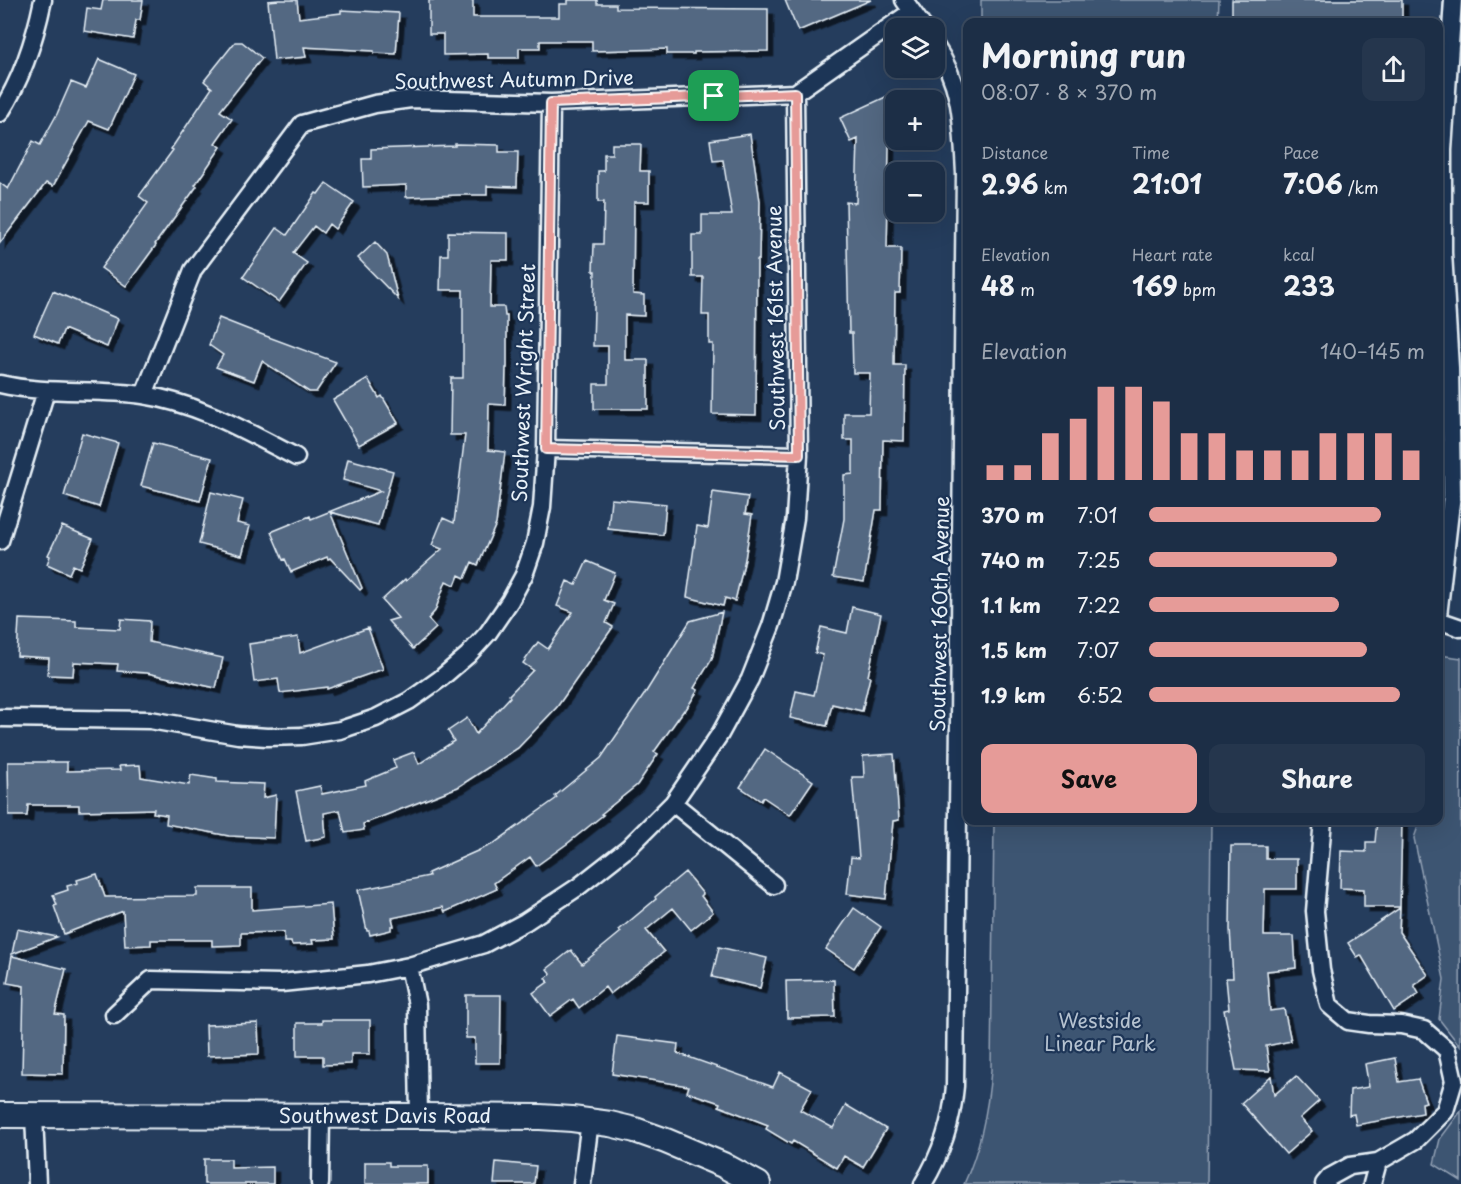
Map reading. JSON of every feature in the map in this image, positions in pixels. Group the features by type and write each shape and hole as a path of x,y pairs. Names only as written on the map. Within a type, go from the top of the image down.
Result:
{"street":[{"path":"0,113 13,92 23,68 39,21 43,0"},
{"path":"1443,574 1452,494 1450,368 1443,253 1443,150 1453,0"},
{"path":"795,93 908,6"},
{"name":"Southwest 160th Avenue","path":"945,62 956,91 963,138"},
{"name":"Southwest Autumn Drive","path":"144,395 193,270 302,124 375,104 411,99 551,103 795,93"},
{"name":"Southwest 161st Avenue","path":"114,1015 152,980 281,983 368,974 409,966 484,944 525,922 578,887 629,846 673,803 720,734 750,680 771,626 784,582 795,518 799,455 795,93"},
{"name":"Southwest Wright Street","path":"0,718 150,720 238,735 267,737 303,736 340,730 376,718 409,701 440,680 488,633 510,601 524,575 535,543 542,507 546,449 551,103"},
{"path":"0,384 46,391 115,392 171,400 221,418 296,457"},
{"path":"0,541 46,391"},
{"path":"546,449 799,455"},
{"path":"1443,618 1461,616"},
{"path":"1443,620 1461,628"},
{"name":"Southwest 160th Avenue","path":"923,1184 950,1125 956,1086 963,669"},
{"path":"673,803 774,885"},
{"path":"1323,825 1315,911 1321,970 1329,1005 1348,1021 1369,1024 1401,1024 1424,1030 1447,1050 1454,1081 1445,1111 1416,1140 1378,1162 1350,1166 1330,1176 1324,1184"},
{"path":"409,966 417,1005 419,1116"},
{"name":"Southwest Davis Road","path":"0,1114 540,1117 590,1121 635,1130 666,1141 723,1165 758,1184"},
{"path":"34,1115 37,1184"},
{"path":"320,1184 321,1115"},
{"path":"582,1184 590,1121"},
{"path":"1372,1184 1378,1162"}],"green space":[{"path":"981,0 1219,0 1218,18 981,18"},
{"path":"1443,656 1461,658 1460,1046 1439,1019 1444,979 1414,838 1419,825 1443,825"},
{"name":"Westside Linear Park","path":"994,825 1211,825 1207,1184 964,1184 983,1128 991,1070"},
{"path":"1461,1111 1461,1181 1434,1164 1440,1139"}],"building":[{"path":"103,0 143,0 140,20 136,20 133,39 84,31 87,8 101,10"},
{"path":"297,0 299,18 341,13 341,10 399,13 396,54 304,47 306,57 274,60 268,1"},
{"path":"429,0 473,0 473,17 559,17 559,4 568,4 568,0 597,0 597,4 616,4 616,8 768,9 768,51 667,54 667,49 592,51 592,41 540,41 540,48 519,48 519,58 488,58 488,54 443,55 443,34 429,34"},
{"path":"785,0 871,0 798,31"},
{"path":"1232,0 1402,0 1402,18 1232,18"},
{"path":"235,42 242,42 262,58 220,111 232,119 215,143 221,147 195,185 197,186 126,286 101,268 148,203 139,196 173,150 171,149 212,88 204,81"},
{"path":"99,59 134,74 109,129 89,121 53,186 46,183 0,243 0,183 8,189 33,141 40,145 71,82 86,88"},
{"path":"885,97 885,150 889,150 889,162 885,162 887,248 901,248 900,293 895,293 894,365 905,365 904,441 883,440 882,510 876,510 864,582 833,577 844,519 844,475 853,474 853,440 844,440 844,413 869,413 870,373 853,373 852,333 849,333 846,202 856,203 858,139 851,142 840,118"},
{"path":"750,134 760,201 759,260 757,260 756,415 712,414 713,344 709,344 709,315 702,315 703,277 692,277 692,235 702,235 702,215 732,215 723,160 713,161 710,140"},
{"path":"455,144 499,145 499,152 518,152 517,187 487,186 487,195 406,197 406,185 363,187 362,159 371,159 371,149 455,146"},
{"path":"612,144 641,144 640,171 649,171 649,202 634,202 633,294 644,295 644,316 625,315 625,360 648,360 648,409 594,409 594,384 608,384 608,346 593,346 595,271 593,271 594,244 603,244 604,202 598,202 598,171 604,171 604,154 612,154"},
{"path":"326,183 354,202 335,229 329,224 323,233 314,226 293,253 307,263 279,302 243,277 277,228 287,235 316,193 318,194"},
{"path":"448,232 508,233 508,260 491,260 490,307 504,307 505,316 507,316 507,368 505,405 489,404 488,450 505,452 496,524 478,565 472,562 465,578 459,575 455,585 446,581 435,611 428,619 436,628 413,649 388,621 398,618 382,600 442,549 432,545 443,518 454,523 465,435 450,435 451,378 463,378 463,290 440,290 441,255 448,255"},
{"path":"375,242 387,255 398,299 358,258"},
{"path":"53,291 118,319 107,347 64,329 58,344 34,334"},
{"path":"219,318 336,362 316,392 309,392 262,361 254,381 216,367 223,355 209,345"},
{"path":"368,379 379,398 382,396 398,423 359,445 333,400"},
{"path":"82,433 118,443 99,507 64,496"},
{"path":"153,443 212,458 200,501 141,486"},
{"path":"348,459 393,471 378,525 330,512 362,588 360,590 327,557 291,572 271,532 381,491 343,480"},
{"path":"211,492 243,500 237,523 250,526 242,555 199,544"},
{"path":"713,492 748,497 745,514 752,515 735,601 725,598 723,606 687,597 697,526 708,528"},
{"path":"611,499 666,504 663,535 608,529"},
{"path":"62,526 93,539 80,568 73,565 69,574 47,564 50,556 48,555"},
{"path":"587,561 615,573 604,600 614,604 606,623 613,627 557,707 518,748 458,787 363,824 364,830 345,833 340,810 324,813 326,837 306,841 296,791 320,786 322,794 366,785 365,781 396,768 393,760 414,752 419,764 454,741 448,731 467,718 476,734 533,670 523,663 538,642 548,649 573,612 557,606 567,581 576,585"},
{"path":"852,607 881,614 862,711 832,704 827,726 790,718 796,691 814,695 823,655 815,653 821,627 847,633"},
{"path":"722,612 712,659 694,688 698,690 654,752 658,754 637,785 601,814 603,815 536,866 530,857 494,883 497,889 445,912 443,907 392,918 394,926 391,926 391,930 370,935 367,931 358,890 429,876 428,873 493,844 557,798 555,796 601,758 690,621"},
{"path":"19,619 76,621 76,627 120,629 121,619 150,621 149,642 223,658 216,688 147,673 117,671 118,664 74,662 73,676 48,675 49,658 17,656"},
{"path":"368,628 383,669 327,689 327,687 280,693 278,679 254,682 249,644 298,637 300,653"},
{"path":"765,749 813,781 790,815 763,797 761,801 740,787"},
{"path":"894,754 899,820 893,821 886,899 847,894 851,857 859,858 852,777 864,777 863,756"},
{"path":"8,762 67,762 67,771 120,770 119,766 140,765 141,777 189,785 191,775 217,779 217,782 264,784 263,798 276,795 274,838 229,836 166,824 167,815 153,813 154,809 79,811 79,805 28,805 27,816 9,816"},
{"path":"1377,825 1402,825 1400,907 1364,907 1364,889 1340,888 1341,851 1366,852 1366,842 1375,842"},
{"path":"1231,846 1266,846 1266,859 1297,859 1297,889 1265,889 1264,936 1294,936 1296,968 1267,971 1270,1011 1284,1009 1291,1041 1266,1046 1270,1071 1236,1070 1224,1010 1229,1009 1226,978 1233,978 1230,929"},
{"path":"685,872 703,894 701,896 713,912 691,930 673,908 646,930 664,952 610,994 605,987 579,1008 573,999 550,1016 533,993 548,982 545,978 551,974 547,969 571,950 582,964 621,932 619,930"},
{"path":"97,874 105,897 197,896 197,888 252,888 252,910 331,904 334,939 312,940 313,944 292,945 291,942 284,942 284,932 241,933 241,945 212,946 212,940 151,940 151,945 125,946 123,911 64,934 54,906 57,905 53,895 68,890 67,886 78,883 77,880"},
{"path":"854,908 881,927 854,968 826,949"},
{"path":"1400,908 1399,932 1428,975 1414,985 1419,994 1394,1011 1361,955 1357,957 1348,943"},
{"path":"17,929 57,937 12,954"},
{"path":"719,947 767,958 760,988 712,977"},
{"path":"12,956 66,969 55,1014 64,1015 63,1074 22,1073 24,986 7,983"},
{"path":"834,980 835,1017 787,1018 786,981"},
{"path":"466,995 501,995 500,1063 475,1063 475,1038 466,1038"},
{"path":"322,1020 370,1020 370,1054 351,1054 351,1064 323,1065 323,1056 297,1056 297,1023 322,1023"},
{"path":"258,1023 259,1054 207,1056 206,1025"},
{"path":"617,1036 678,1044 677,1053 773,1087 780,1072 812,1089 800,1110 833,1128 846,1105 886,1129 863,1167 844,1156 837,1168 793,1141 791,1144 766,1129 768,1125 719,1106 720,1103 687,1092 689,1086 612,1074"},
{"path":"1395,1058 1399,1082 1418,1079 1426,1102 1422,1103 1423,1113 1356,1125 1354,1114 1349,1115 1350,1090 1369,1087 1365,1064"},
{"path":"1271,1076 1274,1095 1296,1076 1319,1101 1300,1118 1312,1131 1286,1154 1241,1103"},
{"path":"204,1159 231,1159 231,1168 273,1167 273,1184 204,1184"},
{"path":"365,1162 389,1162 389,1166 428,1166 428,1184 365,1184"},
{"path":"496,1162 536,1166 534,1184 494,1184"}],"route":[{"path":"795,93 799,455 546,449 551,103 714,96 795,93"}]}
